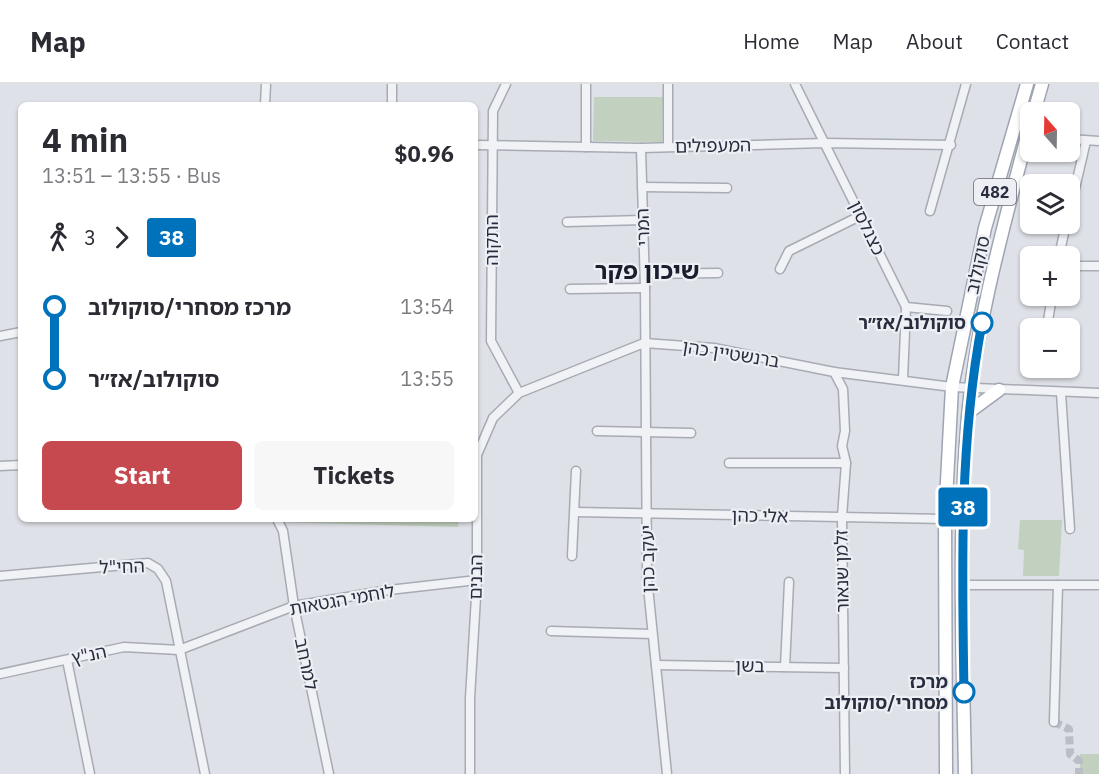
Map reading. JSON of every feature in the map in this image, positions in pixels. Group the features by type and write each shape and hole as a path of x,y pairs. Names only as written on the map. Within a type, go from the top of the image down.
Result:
{"main road":[{"name":"סוקולוב","path":"946,774 945,519 952,387 986,228 1027,84"},
{"path":"1037,102 1042,84"},
{"name":"סוקולוב","path":"965,774 962,517 971,389 999,238 1020,161"},
{"path":"969,412 999,390"}],"street":[{"path":"265,102 266,84"},
{"path":"392,84 392,102"},
{"name":"התקוה","path":"506,84 493,111 491,341 519,393"},
{"path":"586,84 586,147"},
{"path":"668,84 668,147"},
{"name":"כצנלסון","path":"795,84 906,307 903,379"},
{"path":"930,211 951,145 966,84"},
{"path":"1080,140 1099,141"},
{"path":"1078,174 1086,141"},
{"name":"המעפילים","path":"478,145 641,148 825,143 951,145"},
{"name":"המרי","path":"641,148 645,274 644,342"},
{"path":"642,188 727,188"},
{"path":"780,269 789,251 860,216"},
{"path":"567,222 643,220"},
{"path":"1080,266 1099,266"},
{"path":"645,274 718,273"},
{"path":"570,289 645,288"},
{"path":"906,307 947,311"},
{"path":"0,336 18,333"},
{"name":"ברנשטיין כהן","path":"519,393 644,342 714,348 834,372 952,387 1099,393"},
{"name":"יעקב כהן","path":"644,342 647,432 647,577 667,774"},
{"name":"זלמן שנאור","path":"834,372 843,389 845,431 842,446 846,463 842,517 845,774"},
{"name":"הבנים","path":"478,451 493,418 519,393"},
{"path":"1061,393 1070,529"},
{"path":"597,431 691,433"},
{"path":"729,463 846,463"},
{"path":"0,466 18,465"},
{"path":"572,556 576,471"},
{"name":"אלי כהן","path":"575,512 945,519"},
{"name":"למרחב","path":"278,522 283,531 294,606 329,774"},
{"name":"הבנים","path":"470,774 470,698 477,580 477,522"},
{"name":"החי\"ל","path":"0,576 148,563 158,569 166,581 179,650"},
{"name":"לוחמי הגטאות","path":"179,650 294,606 389,590 477,580"},
{"path":"785,667 789,582"},
{"path":"962,585 1099,585"},
{"path":"1054,722 1058,585"},
{"path":"551,631 652,634"},
{"name":"הנ\"ץ","path":"0,674 124,647 179,650"},
{"path":"179,650 205,774"},
{"path":"67,660 90,774"},
{"name":"בשן","path":"656,665 844,668"}],"green space":[{"path":"594,97 663,97 662,142 593,141"},
{"path":"1020,520 1062,520 1059,576 1023,576 1024,550 1018,549"},
{"path":"276,522 459,522 458,527"},
{"path":"1080,754 1099,754 1099,774 1080,774"}],"tunnel":[{"path":"1054,722 1069,729 1070,754 1079,761 1079,774"}],"bus line":[{"name":"38","path":"964,692 962,517 967,427 982,323"}],"place":[{"name":"סוקולוב/אז״ר","path":"982,323"},
{"name":"מרכז מסחרי/סוקולוב","path":"964,692"}],"district":[{"name":"שיכון פקר","path":"647,271"}]}
